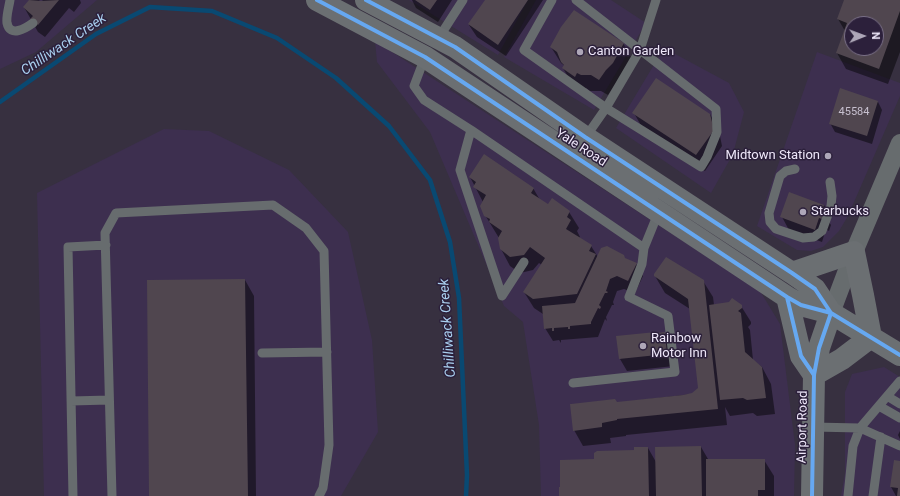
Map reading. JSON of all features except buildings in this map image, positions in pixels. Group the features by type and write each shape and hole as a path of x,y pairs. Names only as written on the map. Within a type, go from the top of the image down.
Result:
{"main road":[{"name":"Yale Road","path":"317,0 425,57 580,146 792,273 814,289 831,313"},
{"name":"Yale Road","path":"377,3 438,39 455,47 659,211 787,298 801,305 831,313 900,355"},
{"path":"787,298 801,356 814,375 842,359 871,337 854,252 792,273"},
{"name":"Airport Road","path":"812,496 814,375 819,348 831,313"}],"street":[{"name":"Airport Road","path":"831,313 854,252 900,143"}],"lane":[{"path":"10,0 7,22 9,27 14,31 20,31 33,23"},
{"path":"8,10 17,0"},
{"path":"438,39 463,0"},
{"path":"552,0 524,50 606,108 701,167 707,157 717,132 716,109 576,0"},
{"path":"580,146 606,108 640,50 656,0"},
{"path":"425,57 414,86 424,100 471,130 644,248"},
{"path":"471,130 460,170 502,296 524,262"},
{"path":"795,170 786,171 780,176 769,213 770,222 776,228 803,238 814,236 822,231 831,206 832,196 830,182"},
{"path":"112,496 105,233 116,213 273,205 306,228 324,251 329,445 323,488 319,496"},
{"path":"573,383 675,372 668,316 629,297 642,264 644,248 659,211"},
{"path":"73,496 68,247 106,245"},
{"path":"262,353 327,352"},
{"path":"848,496 853,446 860,428 900,381"},
{"path":"887,396 900,404"},
{"path":"71,401 109,400"},
{"path":"879,406 900,418"},
{"path":"813,427 860,428 900,446"},
{"path":"874,496 881,437"}],"shaded area":[{"path":"0,0 97,0 36,52 0,69"},
{"path":"409,0 528,0 498,55"},
{"path":"536,0 611,0 646,23 594,110 504,57"},
{"path":"375,41 760,291 780,324 795,445 794,496 541,496 539,425 523,322 504,306 430,132 377,62"},
{"path":"664,48 729,83 744,112 733,154 711,193 616,128"},
{"name":"Midtown Station","path":"817,52 900,83 900,96 848,216 839,231 823,247 811,251 797,250 757,226"},
{"path":"164,129 209,131 289,170 348,232 372,340 378,432 341,496 44,496 37,193"},
{"path":"884,367 900,377 900,496 841,496 845,473 845,392 852,374"}],"waterway":[{"name":"Chilliwack Creek","path":"0,102 96,34 150,7 212,11 277,38 336,78 389,126 430,180 450,242 459,298 467,475 466,496"}],"cycle path":[{"path":"317,0 425,57 787,297 801,305 831,313 900,355"},
{"path":"366,0 455,47 585,137 792,273 815,289 831,313"},
{"path":"787,297 801,356 814,375"},
{"path":"812,496 814,375 819,348 831,313"}],"place":[{"name":"Canton Garden","path":"580,52"},
{"name":"Midtown Station","path":"828,156"},
{"name":"Starbucks","path":"803,212"},
{"name":"Rainbow Motor Inn","path":"643,346"}]}
